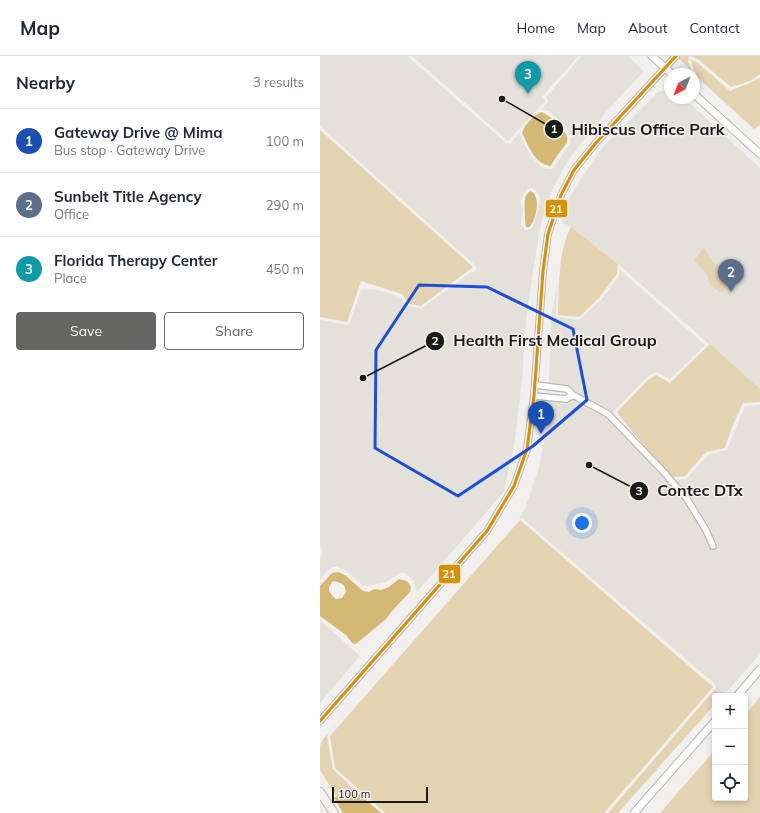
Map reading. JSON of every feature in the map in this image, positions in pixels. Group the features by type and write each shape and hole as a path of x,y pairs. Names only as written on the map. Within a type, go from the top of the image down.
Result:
{"main road":[{"path":"320,792 334,813"}],"street":[{"path":"652,56 665,68 676,56"},
{"path":"320,721 487,531 514,486 527,449 536,385 543,271 548,234 561,195 574,170 595,144 664,69"},
{"path":"700,99 760,154"},
{"path":"536,385 567,389 573,395 608,414 661,469 687,499 706,530 713,546"},
{"path":"534,396 566,399 573,395"},
{"path":"740,693 760,669"},
{"path":"634,813 712,724"}],"highlighted area":[{"path":"419,285 487,287 573,329 587,400 533,446 458,496 375,448 376,350"}],"shaded area":[{"path":"320,56 407,56 506,143 510,144 519,133 532,158 543,168 550,169 553,168 570,144 570,139 573,135 570,135 566,127 549,111 542,109 548,102 546,97 582,56 628,56 644,71 607,111 569,159 551,192 542,220 534,265 526,320 522,379 515,440 504,492 417,592 414,582 406,573 400,573 386,582 366,586 362,585 348,572 337,567 333,567 326,572 320,580 320,560 323,552 320,546 320,320 349,325 361,290 374,289 400,297 408,306 421,309 470,273 476,271 476,266 320,126","holes":["528,188 535,189 540,197 540,202 533,227 529,230 525,230 521,225 523,211 521,202 522,197"]},
{"path":"412,56 578,56 542,97 545,101 508,141"},
{"path":"680,56 691,56 689,57 688,61 690,68 689,68 678,58"},
{"path":"691,56 760,56 760,74 750,81 731,87 699,60"},
{"path":"690,59 698,63 730,91 760,78 760,125 754,129 700,80 700,68 694,68"},
{"path":"664,90 664,104 691,104 760,168 760,389 618,264 571,227 562,222 571,194 601,149 658,92"},
{"path":"541,112 549,116 562,128 567,138 567,142 551,166 545,165 536,158 522,133 535,115"},
{"path":"320,130 473,267 421,306 409,304 402,294 361,281 347,322 320,317"},
{"path":"530,191 534,193 536,197 537,208 532,224 529,227 526,227 525,198"},
{"path":"571,227 618,264 617,274 599,298 579,317 558,315 561,258"},
{"path":"704,248 716,265 724,270 734,273 737,277 724,291 719,292 709,283 707,274 696,263 695,259"},
{"path":"620,270 705,345 670,379 656,372 646,378 614,411 614,414 619,420 610,411 575,392 569,387 549,383 551,319 557,283 556,317 579,320 601,300 619,276"},
{"path":"710,344 760,389 760,402 743,403 732,427 725,448 706,452 685,476 673,477 634,434 617,412 648,380 656,375 670,383"},
{"path":"573,399 606,417 659,472 684,501 712,550 718,547 710,528 690,496 675,480 686,479 708,455 727,450 745,406 760,405 760,654 726,693 720,693 715,689 715,684 522,518 519,518 525,509 538,471 548,424 549,401 566,403"},
{"path":"520,520 713,687 604,813 385,813 335,768 330,736"},
{"path":"338,572 345,575 363,591 369,592 374,589 381,590 389,587 399,579 407,581 411,587 410,592 386,619 356,644 352,643 346,635 320,616 320,586 332,573","holes":["333,581 344,585 346,592 342,598 336,599 330,593 329,589"]},
{"path":"320,620 360,656 320,703"},
{"path":"715,689 720,693 712,693 712,707 618,813 608,813"},
{"path":"760,697 760,813 660,813 712,753 712,801 748,801 748,711"},
{"path":"352,707 327,737 333,769 358,793 353,790 337,797 320,770 320,746 323,739"},
{"path":"353,790 381,813 343,813 334,798"}],"transit line":[{"name":"21","path":"320,721 487,531 514,486 527,449 534,396 543,271 548,234 561,195 574,170 595,144 676,56"}],"place":[{"name":"Florida Therapy Center","path":"528,94"},
{"name":"Hibiscus Office Park","path":"502,99"},
{"name":"Sunbelt Title Agency","path":"731,292"},
{"name":"Health First Medical Group","path":"363,378"},
{"name":"Gateway Drive @ Mima","path":"541,434"},
{"name":"Contec DTx","path":"589,465"}]}
